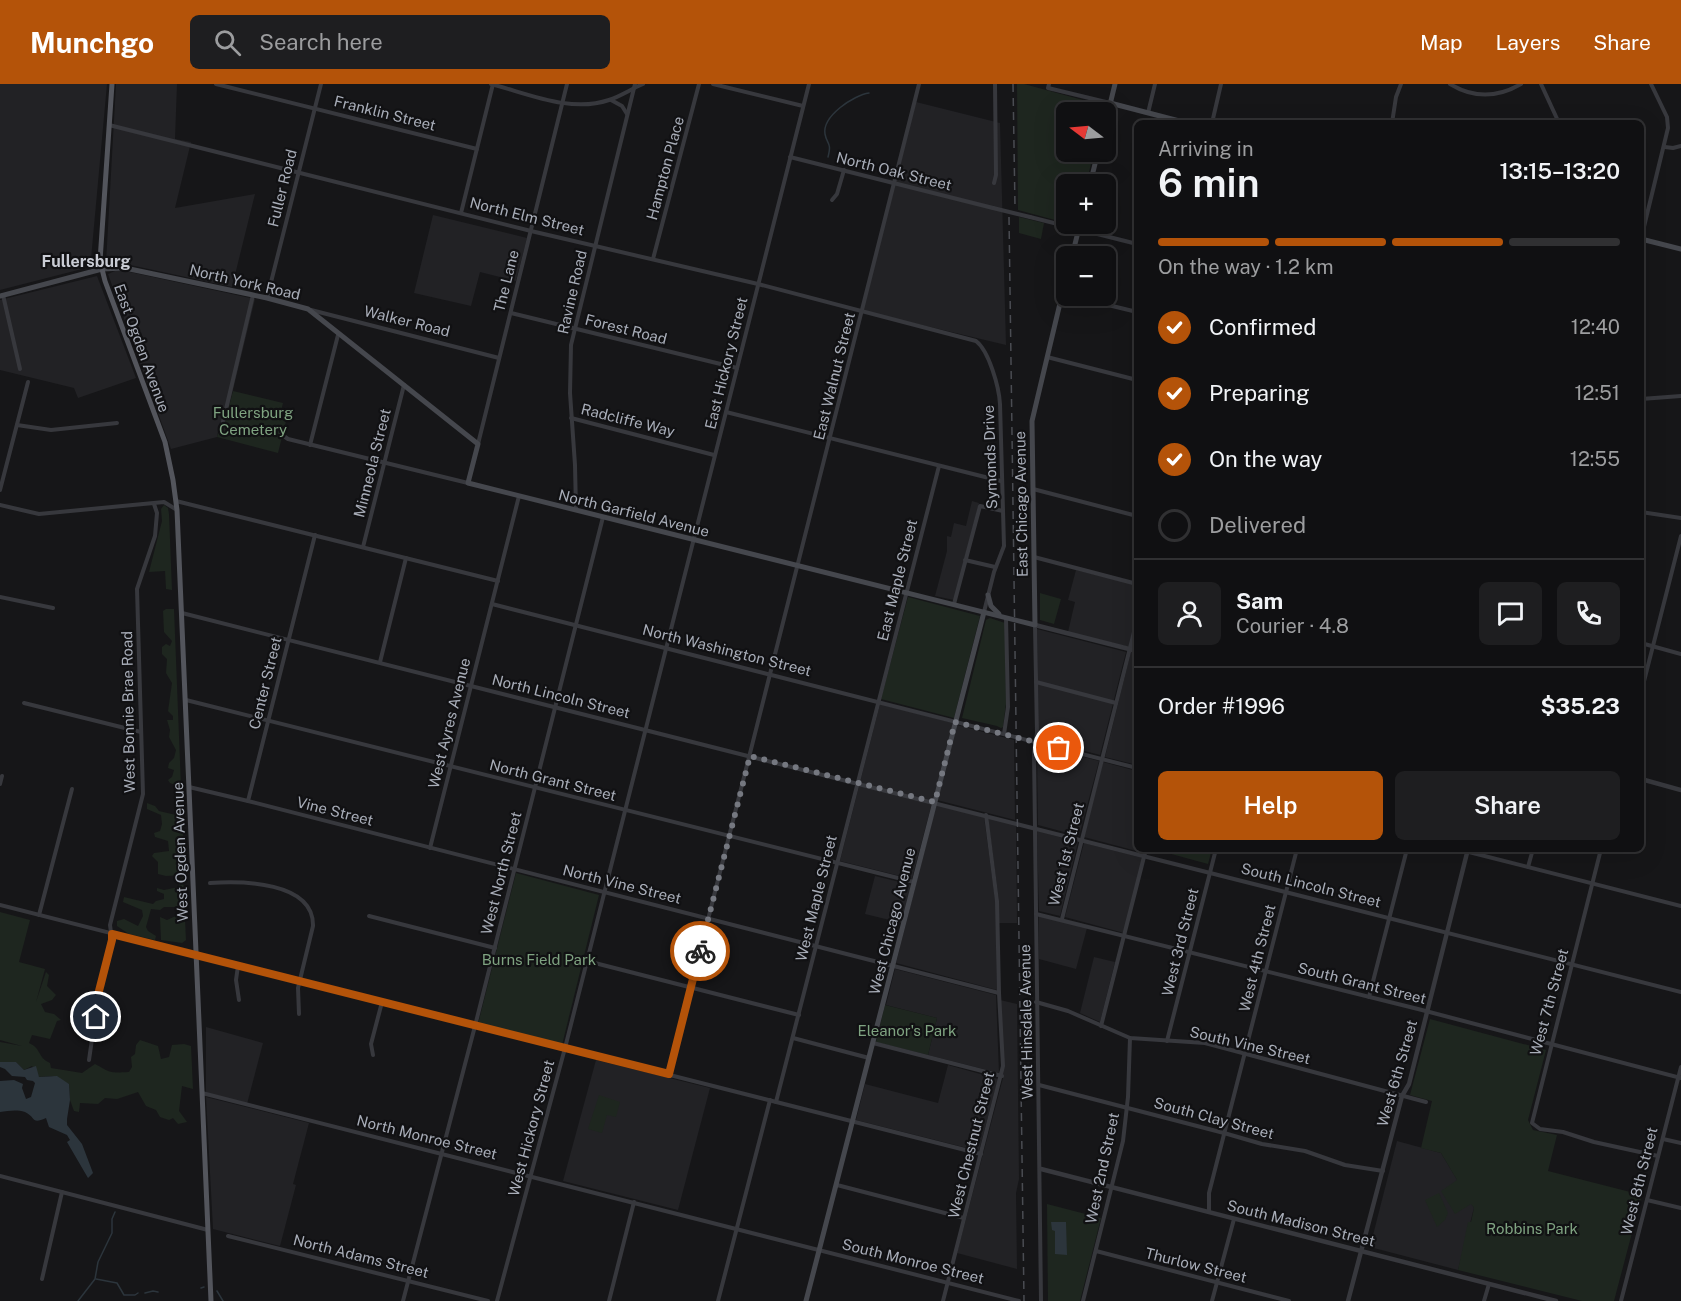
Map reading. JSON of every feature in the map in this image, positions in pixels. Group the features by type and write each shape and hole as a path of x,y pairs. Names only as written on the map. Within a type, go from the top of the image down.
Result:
{"main road":[{"name":"East Ogden Avenue","path":"112,84 100,244 102,269 162,434 177,510"},
{"path":"1110,102 1115,84"},
{"path":"1116,105 1175,120"},
{"path":"1644,240 1681,249"},
{"name":"North York Road","path":"1,296 102,269 125,268 308,309 478,444"},
{"name":"East Chicago Avenue","path":"1035,626 1032,421 1047,357 1063,306"},
{"name":"The Lane","path":"468,483 478,444"},
{"name":"North Garfield Avenue","path":"468,483 1035,626"},
{"name":"West Ogden Avenue","path":"177,510 211,1301"},
{"path":"988,595 993,609 1006,618"},
{"path":"955,722 984,612"},
{"name":"West Chicago Avenue","path":"807,1301 955,722"}],"street":[{"name":"Franklin Street","path":"216,84 477,148"},
{"name":"Fuller Road","path":"267,298 321,84"},
{"path":"461,213 493,84 563,103 582,105 610,100 643,84"},
{"name":"The Lane","path":"478,444 567,84"},
{"name":"Hampton Place","path":"653,259 699,84"},
{"path":"713,84 803,106"},
{"name":"East Hickory Street","path":"666,648 809,84"},
{"name":"East Walnut Street","path":"669,1074 920,84"},
{"path":"994,183 996,175 996,84"},
{"path":"1148,113 1155,84"},
{"path":"1213,120 1221,84"},
{"path":"1392,120 1396,97 1401,84"},
{"path":"1450,84 1460,90 1479,95 1497,94 1521,84"},
{"path":"1541,84 1558,120"},
{"path":"1644,228 1668,128 1667,117 1651,84"},
{"name":"Ravine Road","path":"576,510 570,365 575,329 635,86"},
{"path":"1048,86 1106,102"},
{"path":"610,100 622,106 627,114"},
{"name":"North Elm Street","path":"109,125 531,231 758,284 940,331"},
{"path":"1665,147 1681,146"},
{"name":"North Oak Street","path":"790,157 1056,222"},
{"path":"832,200 837,194 844,170"},
{"path":"1103,234 1134,243"},
{"path":"222,426 253,295"},
{"path":"1,296 20,369"},
{"path":"1114,306 1134,311"},
{"name":"Walker Road","path":"308,309 499,358"},
{"name":"Forest Road","path":"510,313 737,368"},
{"name":"Symonds Drive","path":"940,331 976,341 982,347 1000,397 1004,546 995,567 984,612"},
{"path":"310,445 338,335"},
{"path":"1047,357 1134,379"},
{"path":"0,490 28,382"},
{"name":"Minneola Street","path":"363,547 404,385"},
{"path":"1644,399 1681,396"},
{"path":"726,412 1001,481"},
{"name":"Radcliffe Way","path":"571,418 714,455"},
{"path":"17,425 46,430 117,423"},
{"name":"North Garfield Avenue","path":"281,434 288,439 310,445 468,483"},
{"name":"East Maple Street","path":"878,701 939,466"},
{"path":"1032,489 1134,515"},
{"path":"0,505 39,514 154,504 164,502 175,491"},
{"name":"West Ayres Avenue","path":"430,848 519,496"},
{"path":"176,501 498,581"},
{"path":"164,502 177,510"},
{"name":"West Bonnie Brae Road","path":"89,1060 99,991 112,940 110,925 143,799 137,589 155,536 157,513 154,504"},
{"path":"954,604 980,506 1004,511"},
{"path":"1644,512 1681,518"},
{"name":"West North Street","path":"403,1301 495,948 603,517"},
{"name":"Center Street","path":"248,801 315,535"},
{"path":"1644,681 1681,536"},
{"path":"1033,557 1134,583"},
{"path":"380,662 406,558"},
{"path":"966,560 995,567"},
{"path":"0,597 53,608"},
{"name":"North Washington Street","path":"492,604 1134,767"},
{"name":"North Lincoln Street","path":"182,613 935,802"},
{"path":"1004,734 1008,707 1006,618"},
{"path":"1035,626 1134,651"},
{"name":"West Hinsdale Avenue","path":"1035,626 1036,1002 1041,1169 1041,1301"},
{"name":"West 1st Street","path":"1062,919 1134,633"},
{"path":"1644,644 1681,654"},
{"name":"West Hickory Street","path":"497,1301 565,1048 666,648"},
{"path":"1036,682 1116,703"},
{"name":"North Grant Street","path":"186,700 914,882"},
{"name":"West Maple Street","path":"776,1102 878,701"},
{"path":"24,703 141,732"},
{"path":"0,784 2,776"},
{"path":"1644,780 1681,790"},
{"path":"189,787 248,801"},
{"path":"39,915 72,789"},
{"name":"Vine Street","path":"248,801 381,835"},
{"name":"South Lincoln Street","path":"935,802 1681,992"},
{"name":"West Chestnut Street","path":"943,1301 1003,1066 998,901 986,815"},
{"name":"North Vine Street","path":"381,835 893,966"},
{"path":"1101,1026 1145,852"},
{"name":"West 3rd Street","path":"1167,1041 1215,852"},
{"name":"West 4th Street","path":"1209,1212 1209,1193 1297,852"},
{"path":"1369,997 1406,852"},
{"name":"West 6th Street","path":"1348,1301 1402,1096 1409,1084 1467,852"},
{"path":"1475,852 1681,906"},
{"path":"1528,867 1532,852"},
{"name":"West 7th Street","path":"1600,852 1531,1118 1533,1126 1658,1156"},
{"path":"210,884 241,882 267,886 290,892 305,902 312,913 313,926 297,995 299,1014"},
{"path":"0,905 981,1154"},
{"name":"South Grant Street","path":"1036,914 1680,1078"},
{"path":"369,916 495,948"},
{"path":"587,961 799,1014"},
{"path":"238,966 236,980 239,1000"},
{"path":"893,966 999,993"},
{"path":"374,1055 371,1044 382,1002"},
{"name":"South Vine Street","path":"1036,1002 1068,1011 1130,1038 1205,1043 1426,1102"},
{"path":"793,1038 870,1058"},
{"name":"West 2nd Street","path":"1083,1301 1123,1141 1130,1038"},
{"path":"873,1043 1002,1076"},
{"name":"West 8th Street","path":"1621,1301 1681,1067"},
{"name":"South Clay Street","path":"1039,1085 1262,1144 1305,1151 1345,1166 1383,1171"},
{"name":"North Monroe Street","path":"202,1093 820,1249"},
{"path":"718,1301 770,1100"},
{"path":"1663,1138 1681,1143"},
{"name":"South Madison Street","path":"1041,1169 1556,1301"},
{"path":"0,1176 208,1230"},
{"path":"837,1185 964,1218"},
{"path":"42,1279 62,1192"},
{"path":"1647,1200 1681,1208"},
{"path":"609,1301 634,1202"},
{"path":"1212,1301 1234,1219"},
{"name":"North Adams Street","path":"228,1236 488,1301"},
{"name":"South Monroe Street","path":"820,1249 1019,1301"},
{"name":"Thurlow Street","path":"1096,1251 1289,1301"},
{"path":"1484,1301 1489,1284"}],"shaded area":[{"path":"0,84 107,84 91,259 82,269 0,290"},
{"path":"116,84 177,84 175,139 191,142 175,208 255,194 232,287 121,263 106,263"},
{"path":"916,102 1000,123 1006,345 863,311"},
{"path":"433,215 527,238 516,281 480,272 471,306 414,293"},
{"path":"125,271 255,299 225,423 220,422 217,437 171,449 108,274"},
{"path":"97,276 136,378 78,398 74,388 0,370 0,300"},
{"path":"972,501 979,503 954,600 935,596 947,551 947,536 951,537 954,523 966,526"},
{"path":"1076,570 1134,584 1134,626 1129,647 1068,632 1075,602 1068,600"},
{"path":"1037,629 1126,652 1100,755 1039,739"},
{"path":"1131,651 1134,652 1134,764 1105,757"},
{"path":"880,704 953,723 912,879 840,861"},
{"path":"957,725 1014,740 1015,820 937,800"},
{"path":"1037,745 1099,761 1079,836 1038,825"},
{"path":"1103,762 1134,770 1134,850 1084,837"},
{"path":"936,805 984,817 996,906 997,990 896,963"},
{"path":"988,818 1016,825 1017,923 999,923 999,901"},
{"path":"1037,831 1078,842 1060,916 1039,911"},
{"path":"1084,843 1143,858 1124,933 1065,917"},
{"path":"875,876 912,885 902,923 865,914"},
{"path":"1039,915 1087,928 1076,969 1039,959"},
{"path":"1094,957 1115,962 1100,1022 1080,1013"},
{"path":"895,969 996,995 999,1073 928,1055 937,1018 886,1005"},
{"path":"1000,1000 1017,1004 1019,1179 1016,1193 1017,1269 957,1253 1003,1078"},
{"path":"206,1027 263,1043 247,1104 206,1093"},
{"path":"596,1060 710,1088 678,1210 563,1181"},
{"path":"0,1062 16,1062 24,1070 36,1066 39,1077 57,1076 69,1084 67,1125 82,1144 93,1173 88,1178 67,1142 70,1140 67,1135 49,1127 46,1118 36,1120 22,1111 0,1112 0,1081 14,1080 23,1084 26,1099 31,1097 35,1083 25,1077 12,1076 0,1067"},
{"path":"948,1065 998,1079 979,1151 856,1120 865,1084 938,1103"},
{"path":"206,1097 309,1123 280,1246 213,1229"},
{"path":"1397,1141 1441,1153 1474,1208 1458,1270 1370,1247"},
{"path":"1051,1222 1066,1222 1067,1255 1055,1254 1055,1231 1052,1230"}],"green space":[{"path":"1017,84 1090,102 1056,102 1056,162 1092,162 1088,174 1056,174 1056,220 1018,210"},
{"path":"1019,217 1044,223 1041,239 1019,233"},
{"name":"Fullersburg Cemetery","path":"233,391 283,403 279,419 286,421 278,453 217,437 221,422 225,422"},
{"path":"164,505 168,508 169,514 172,590 166,589 165,571 149,572 162,521 161,509"},
{"path":"1040,593 1061,599 1054,624 1040,620"},
{"path":"908,597 980,616 954,718 881,699"},
{"path":"174,609 181,787 168,780 172,777 174,770 168,768 169,763 174,758 176,750 169,737 170,730 167,720 173,720 173,716 168,711 172,683 166,673 167,659 162,654 162,647 166,644 170,646 172,641 164,632 163,611"},
{"path":"990,618 1005,623 1006,703 1001,728 962,718 986,620"},
{"path":"147,803 155,806 159,811 176,815 178,809 183,806 183,875 158,874 158,862 152,856 154,853 169,851 168,841 155,837 154,833 160,831 162,824 161,815 147,809"},
{"path":"1164,852 1211,852 1208,864"},
{"name":"Burns Field Park","path":"516,873 599,895 562,1045 478,1024"},
{"path":"183,877 186,940 182,943 161,940 160,917 167,920 180,914 179,907 151,909 146,927 156,936 155,940 129,934 117,926 117,921 124,919 138,926 143,916 142,910 123,902 124,897 153,904 164,899 164,894 157,891 157,888 164,890 179,887 179,881"},
{"path":"0,912 30,920 19,962 45,969 36,1002 46,972 49,975 47,986 56,995 52,1000 41,1004 45,1012 54,1014 61,1020 57,1021 50,1039 32,1035 29,1043 50,1063 51,1068 82,1073 95,1064 110,1072 129,1072 132,1067 131,1057 135,1054 136,1045 140,1040 158,1046 161,1059 169,1057 172,1045 191,1046 193,1089 182,1086 179,1111 187,1122 178,1124 173,1118 169,1120 160,1117 156,1110 146,1106 138,1092 117,1099 105,1098 98,1104 80,1103 79,1112 74,1111 70,1100 69,1084 52,1076 39,1077 32,1066 24,1070 16,1062 0,1062 0,1042 22,1046 0,1040"},
{"name":"Eleanor's Park","path":"885,1005 937,1018 928,1055 876,1042"},
{"name":"Robbins Park","path":"1430,1019 1546,1050 1528,1120 1533,1130 1557,1135 1548,1171 1642,1195 1614,1301 1582,1301 1458,1270 1468,1222 1471,1222 1474,1208 1471,1204 1455,1214 1441,1191 1457,1180 1441,1153 1421,1148 1432,1101 1410,1095"},
{"path":"599,1095 620,1102 616,1117 607,1115 602,1133 588,1129"},
{"path":"1439,1193 1448,1213 1445,1220 1437,1227 1425,1200"},
{"path":"1047,1204 1101,1218 1080,1301 1048,1301"}],"waterway":[{"path":"828,157 829,146 825,134 828,120 848,102 869,93"},
{"path":"78,1301 95,1279 98,1262 112,1233 112,1219 115,1212"},
{"path":"96,1279 117,1283 124,1295 138,1293"},
{"path":"217,1291 223,1301"},
{"path":"145,1293 158,1292"}],"railway":[{"path":"1013,84 1015,207"},
{"path":"1009,217 1024,1301"}],"way so far":[{"path":"700,951 750,756 935,802 955,722 1059,748"}],"district":[{"name":"Fullersburg","path":"86,261"}],"route":[{"path":"96,1017 99,991 112,934 669,1074 700,951"}]}
